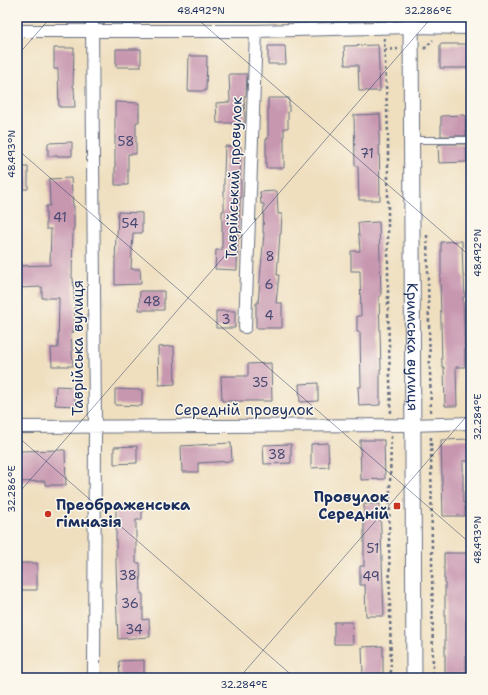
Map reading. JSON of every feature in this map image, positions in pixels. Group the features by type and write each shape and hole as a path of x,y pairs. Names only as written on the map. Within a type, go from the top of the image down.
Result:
{"street":[{"name":"Таврійська вулиця","path":"92,17 94,678"},
{"path":"17,31 384,28 411,22 471,28"},
{"name":"Кримська вулиця","path":"411,22 414,678"},
{"name":"Таврійський провулок","path":"245,327 256,30"},
{"name":"Середній провулок","path":"17,427 412,425 471,423"}],"lane":[{"path":"411,140 471,140"}],"path":[{"path":"384,28 388,133 388,311 391,425 389,537 391,678"},
{"path":"384,50 398,49"},
{"path":"424,49 424,56"},
{"path":"427,235 431,424 433,678"}],"building":[{"path":"440,44 471,44 471,68 440,68"},
{"path":"378,45 380,91 359,91 358,65 345,65 344,46"},
{"path":"268,46 285,46 286,64 268,64"},
{"path":"54,48 74,48 73,87 75,107 59,107 58,69 54,69"},
{"path":"116,49 141,49 141,67 116,67"},
{"path":"189,56 207,56 206,91 188,91"},
{"path":"229,74 247,74 246,96 244,96 245,123 217,123 216,103 230,102"},
{"path":"268,98 289,98 288,128 284,128 284,168 266,168"},
{"path":"115,102 139,103 139,122 136,122 136,154 128,154 128,185 115,185"},
{"path":"380,114 380,200 359,200 358,166 355,166 354,115"},
{"path":"465,115 466,136 441,136 441,116"},
{"path":"72,142 72,156 48,156 48,143"},
{"path":"466,144 467,162 439,163 438,145"},
{"path":"225,146 241,147 241,198 237,270 215,269 216,250 222,250"},
{"path":"17,167 28,167 28,189 17,189"},
{"path":"71,178 74,206 72,278 75,309 74,332 71,332 73,366 52,366 51,348 58,348 59,298 42,298 42,287 17,288 17,266 50,265 51,229 46,229 46,206 50,206 49,179"},
{"path":"277,191 278,214 282,214 276,303 282,303 282,328 256,328 256,303 258,303 264,233 264,204 261,204 260,192"},
{"path":"118,212 142,213 142,233 133,233 131,269 140,269 141,284 115,285"},
{"path":"379,222 381,296 379,296 381,369 380,405 359,406 358,387 361,387 360,332 357,332 357,316 361,316 360,271 351,271 351,251 360,251 358,223"},
{"path":"462,241 465,297 463,297 465,367 456,367 457,406 445,406 444,367 442,367 440,276 441,242"},
{"path":"140,291 164,291 164,310 139,310"},
{"path":"216,311 235,311 235,328 216,328"},
{"path":"174,346 175,384 159,385 158,347"},
{"path":"271,363 272,401 222,401 221,376 248,376 248,364"},
{"path":"318,383 318,401 300,402 299,384"},
{"path":"56,386 75,387 75,406 55,405"},
{"path":"115,389 142,390 142,406 115,405"},
{"path":"471,439 471,461 463,461 463,503 465,503 465,516 443,516 441,440"},
{"path":"360,440 384,440 385,479 361,480"},
{"path":"231,443 232,461 198,463 198,472 182,472 181,446"},
{"path":"328,443 329,467 311,468 311,444"},
{"path":"291,444 291,463 264,464 263,445"},
{"path":"137,446 137,463 114,464 114,447"},
{"path":"65,450 66,485 45,485 45,481 17,482 17,451"},
{"path":"116,504 142,504 142,520 136,520 136,563 140,563 141,594 143,594 143,620 149,619 150,637 118,639 116,594"},
{"path":"364,504 380,504 384,616 366,616 365,585 360,585 360,566 364,566"},
{"path":"444,553 468,553 469,587 471,587 471,621 466,621 466,674 445,675"},
{"path":"17,563 37,563 37,590 17,590"},
{"path":"334,622 352,622 353,644 334,644"},
{"path":"383,646 383,674 363,675 362,647"},
{"path":"144,660 144,676 120,677 119,661"}],"place":[{"name":"Провулок Середній","path":"397,506"},
{"name":"Преображенська гімназія","path":"48,514"}]}
